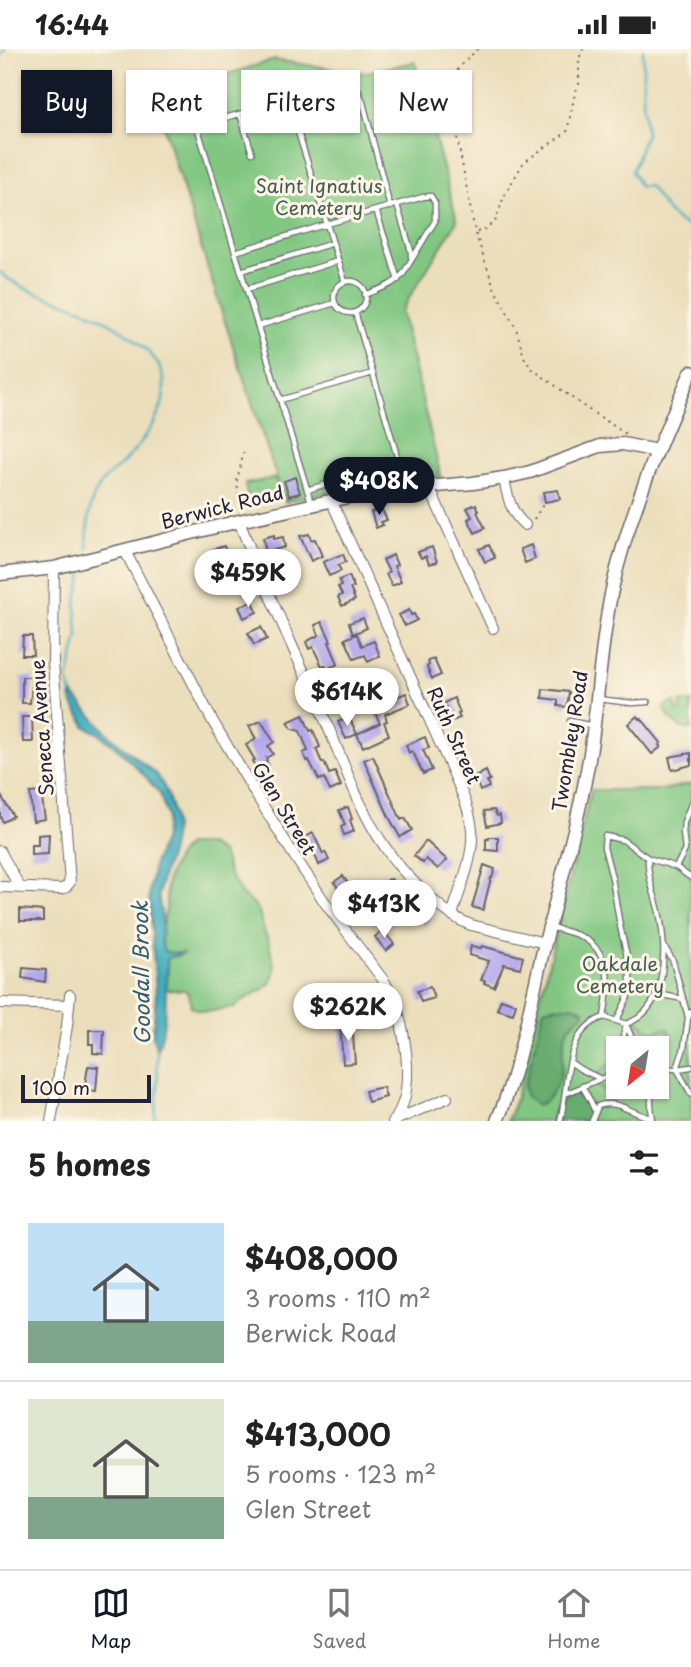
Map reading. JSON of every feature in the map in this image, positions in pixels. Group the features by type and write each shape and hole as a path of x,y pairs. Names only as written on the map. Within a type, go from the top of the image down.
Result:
{"street":[{"name":"Twombley Road","path":"497,1121 508,1091 580,800 594,726 604,632 614,581 634,513 691,372"},
{"name":"Berwick Road","path":"0,574 54,568 241,521 371,492 504,478 530,472 600,446 619,444 657,451"},
{"path":"504,478 514,514 519,520 530,522"},
{"path":"429,487 493,628"},
{"name":"Ruth Street","path":"331,500 468,810 472,830 469,859 452,915"},
{"path":"241,521 266,590 381,842 425,892 452,915 471,925 545,943"},
{"name":"Glen Street","path":"125,551 212,720 292,853 392,994 401,1025 407,1068 404,1100 394,1121"},
{"name":"Seneca Avenue","path":"20,888 61,889 68,885 70,877 53,662 54,568"},
{"path":"0,851 20,888"},
{"path":"0,887 20,888"},
{"path":"0,1003 69,1000 51,1121"},
{"path":"394,1121 447,1098"}],"lane":[{"path":"360,94 390,207"},
{"path":"252,153 240,114 197,126 312,505"},
{"path":"298,133 345,282"},
{"path":"235,252 431,196 435,203 435,221 411,261 398,280 365,295"},
{"path":"397,205 411,251 411,261"},
{"path":"376,210 398,280"},
{"path":"241,271 332,243"},
{"path":"247,289 338,261"},
{"path":"345,282 359,285 365,295 364,306 355,312 340,309 334,298 338,287 345,282"},
{"path":"258,325 335,303"},
{"path":"355,312 406,488"},
{"path":"280,400 373,373"},
{"path":"307,490 399,462"},
{"path":"597,699 648,702"},
{"path":"570,721 594,726"},
{"path":"676,867 684,850 684,822 691,804"},
{"path":"617,1020 630,988 630,969 604,847 606,836 623,840 648,858 676,867 691,878"},
{"path":"560,1121 570,1062 578,1037 590,1024 604,1017 626,1024 635,1021 646,1013 657,994 664,946 660,914 647,868 648,858"},
{"path":"549,927 579,935 593,945 604,961 609,985 604,1017"},
{"path":"664,946 673,961 688,1018"},
{"path":"657,994 683,999"},
{"path":"691,1012 677,1069 691,1094"},
{"path":"624,1036 626,1024"},
{"path":"626,1024 631,1036"},
{"path":"570,1062 603,1078"},
{"path":"669,1069 691,1067"},
{"path":"603,1078 606,1074"},
{"path":"564,1095 606,1077"},
{"path":"582,1086 594,1114"},
{"path":"592,1121 598,1105 608,1103 652,1120 652,1099"}],"path":[{"path":"478,49 456,72 453,101 455,126 475,232 495,290 516,328 524,357 531,368 586,408 624,431 635,446"},
{"path":"475,232 485,229 495,220 504,196 524,162 568,132 579,85 579,59 583,49"},
{"path":"241,521 237,481 244,451"},
{"path":"530,522 544,503"}],"green space":[{"name":"Saint Ignatius Cemetery","path":"274,60 342,70 241,70 241,133 360,133 360,73 374,71 374,133 434,133 457,221 401,311 441,477 362,485 285,502 166,133 227,133 227,74"},
{"name":"Saint Ignatius Cemetery","path":"415,62 417,70 376,70"},
{"path":"275,478 278,493 248,500 245,484"},
{"path":"675,702 677,711 681,711 680,702 691,702 691,729 678,726 666,712 666,705"},
{"name":"Oakdale Cemetery","path":"691,784 691,1121 507,1121 515,1102 591,790 662,790"},
{"path":"188,845 209,845 222,853 241,894 257,907 268,939 275,969 271,982 234,1008 198,1010 191,1007 189,994 185,990 166,988 167,960 182,953 165,952 162,947 166,885 175,861"},
{"path":"573,1005 584,1010 584,1013 566,1033 557,1084 546,1100 537,1105 526,1097 524,1087 544,1009"},
{"path":"637,1020 654,1032 668,1029 670,1039 669,1041 669,1036 621,1036 626,1033 629,1021"},
{"path":"606,1066 606,1092 600,1089 596,1082 601,1070"},
{"path":"574,1094 587,1105 588,1121 551,1121 558,1104"}],"water":[{"path":"71,692 108,734 157,775 171,807 173,840 159,894 161,941 165,952 184,954 167,960 164,1019 157,1052 153,1036 156,993 149,894 154,863 163,841 167,817 160,794 145,776 119,750 85,726 73,703"}],"building":[{"path":"295,477 300,493 289,496 284,481"},
{"path":"558,490 560,499 545,502 543,492"},
{"path":"476,504 485,528 475,533 468,519 472,517 467,508"},
{"path":"381,508 387,520 376,528 371,512"},
{"path":"309,534 311,540 315,539 322,556 311,561 300,536"},
{"path":"274,535 274,539 283,537 285,547 266,552 263,538"},
{"path":"489,545 495,558 485,562 479,549"},
{"path":"531,545 535,559 525,563 520,549"},
{"path":"224,546 234,574 224,578 220,572 200,580 197,573 215,566 212,550"},
{"path":"432,547 437,562 429,564 426,556 421,558 418,552"},
{"path":"343,554 346,562 338,565 341,571 329,576 323,562"},
{"path":"393,555 397,565 394,566 401,582 392,586 383,560"},
{"path":"349,576 354,587 350,588 355,600 342,606 338,597 342,595 338,587 341,586 339,580"},
{"path":"253,601 257,612 244,618 239,607"},
{"path":"409,610 417,620 405,626 399,615"},
{"path":"363,618 367,628 353,634 349,623"},
{"path":"322,622 338,664 327,669 325,665 322,666 313,647 309,649 306,642 319,635 315,625"},
{"path":"261,627 267,639 254,645 248,633"},
{"path":"357,634 362,646 374,641 380,656 368,662 365,655 354,659 345,639"},
{"path":"23,636 32,636 33,655 22,655"},
{"path":"434,659 441,675 432,679 427,667 428,661"},
{"path":"22,677 33,677 30,703 22,703"},
{"path":"335,677 343,689 331,695 327,686 330,684 328,680"},
{"path":"543,689 569,692 567,707 558,706 558,700 542,698"},
{"path":"387,692 390,700 406,693 410,704 385,714 387,721 384,722 389,735 363,747 357,734 380,723 375,713 377,709 373,698"},
{"path":"454,698 460,718 452,721 444,703"},
{"path":"303,715 320,747 316,749 322,763 324,762 329,774 335,772 341,786 330,791 324,778 319,780 303,753 308,751 300,731 292,729 288,722"},
{"path":"637,716 661,743 661,747 652,754 628,724"},
{"path":"22,717 32,717 33,742 23,742"},
{"path":"349,717 357,734 346,739 338,722"},
{"path":"261,721 274,742 268,746 273,754 266,758 269,766 259,772 246,745 256,739 249,726"},
{"path":"425,737 429,748 423,750 432,770 423,774 414,754 412,751 409,753 406,745"},
{"path":"691,753 691,765 672,770 669,757"},
{"path":"373,756 401,820 405,818 412,830 400,837 364,760"},
{"path":"486,771 490,780 487,781 489,787 480,791 475,777"},
{"path":"41,792 45,819 33,821 30,793"},
{"path":"0,794 13,816 3,822 0,816"},
{"path":"348,807 354,831 344,835 341,827 345,825 339,810"},
{"path":"494,810 497,816 500,815 501,823 487,826 484,811"},
{"path":"313,833 323,854 325,852 329,860 319,865 311,845 307,847 303,839"},
{"path":"49,834 48,854 31,855 31,845 38,845 38,835"},
{"path":"498,837 498,851 486,850 486,839"},
{"path":"426,841 447,860 438,869 426,859 423,863 414,856"},
{"path":"484,865 495,869 483,910 472,907"},
{"path":"343,876 353,891 344,897 334,882"},
{"path":"388,879 431,918 425,925 382,885"},
{"path":"20,909 43,911 43,921 20,921"},
{"path":"383,930 394,944 386,951 375,937"},
{"path":"471,946 482,946 523,957 520,968 504,964 494,987 484,983 485,981 481,980 489,961 469,955"},
{"path":"23,968 46,970 45,982 22,978"},
{"path":"430,987 434,998 421,1002 417,991"},
{"path":"501,999 516,1004 513,1014 497,1009"},
{"path":"352,1022 355,1063 343,1064 340,1023"},
{"path":"89,1030 104,1030 103,1054 93,1053 93,1044 89,1044"},
{"path":"88,1066 98,1067 96,1091 86,1090"},
{"path":"383,1087 386,1097 368,1102 365,1091"}],"waterway":[{"name":"Goodall Brook","path":"0,57 5,49"},
{"path":"643,49 646,133 632,172 640,187 649,186 673,217 691,226"},
{"name":"Goodall Brook","path":"0,77 0,82"},
{"name":"Goodall Brook","path":"0,272 20,286 76,306 111,323 147,351 162,374 163,399 154,422 133,452 95,494 89,517 87,549"},
{"name":"Goodall Brook","path":"71,694 68,679 78,636 76,605 83,573"},
{"name":"Goodall Brook","path":"155,1121 157,1051"}]}
